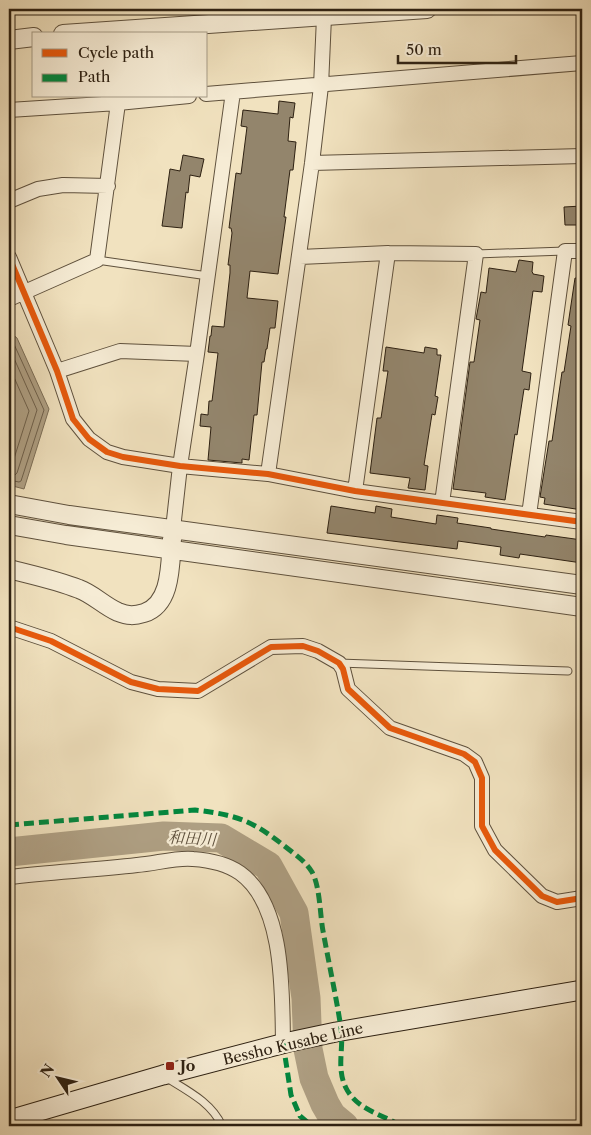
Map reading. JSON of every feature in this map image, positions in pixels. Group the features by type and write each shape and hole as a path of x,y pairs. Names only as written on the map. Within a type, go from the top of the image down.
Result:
{"main road":[{"name":"Bessho Kusabe Line","path":"9,1120 163,1075 286,1042 582,990"}],"street":[{"path":"88,32 323,13 427,9"},
{"path":"268,474 312,163 321,86 323,13"},
{"path":"9,40 32,37"},
{"path":"208,94 582,63"},
{"path":"9,569 79,589 117,611 132,616 147,612 157,606 164,594 168,578 180,466 198,354 233,92"},
{"path":"9,110 118,104 171,98"},
{"path":"9,298 97,260 118,104"},
{"path":"312,163 582,156"},
{"path":"9,201 38,189 64,185 108,186"},
{"path":"529,515 565,251 582,251"},
{"path":"300,257 388,253 476,254 442,503"},
{"path":"355,491 388,253"},
{"path":"9,257 56,371 73,419 89,439 107,452 123,457 180,466 268,474 355,491 582,522"},
{"path":"56,371 120,351 198,354"},
{"path":"9,504 69,515 582,586"},
{"path":"9,525 66,535 582,607"},
{"path":"9,627 51,641 131,682 158,689 198,691 271,647 302,646 318,651 339,663 343,669 348,689 390,728 464,754 475,762 482,778 482,826 495,850 542,896 557,902 582,898"},
{"path":"9,877 191,858 216,862 240,873 259,894 268,908 272,920 282,986 286,1042"}],"lane":[{"path":"476,254 565,251"},
{"path":"97,260 208,276"},
{"path":"339,663 568,671"},
{"path":"163,1075 208,1105 219,1118 222,1126"}],"water":[{"path":"9,331 17,338 49,409 24,489 9,485"}],"building":[{"path":"279,101 295,103 293,118 290,117 288,141 296,142 293,170 290,170 278,274 250,271 247,298 278,301 275,328 270,328 264,362 262,362 257,415 254,415 249,460 242,459 242,463 208,460 211,427 200,426 201,414 208,415 209,401 212,401 218,353 208,352 212,326 224,327 230,273 230,265 228,265 232,233 231,228 229,228 236,173 241,174 247,127 241,126 243,110 278,114"},
{"path":"183,155 204,159 200,177 190,175 182,228 162,226 170,169 180,171"},
{"path":"582,206 582,225 565,225 564,207"},
{"path":"519,260 533,262 533,274 544,276 542,292 533,291 522,371 531,373 529,390 524,389 505,500 485,497 486,493 453,489 470,362 474,362 480,320 476,319 481,292 486,293 489,268 516,272"},
{"path":"575,278 582,279 582,510 544,504 545,498 540,497 549,441 552,441 562,372 564,372 571,326 568,325"},
{"path":"386,347 424,353 425,347 437,349 437,355 441,355 435,396 438,397 435,415 432,414 424,465 428,466 425,490 408,488 410,478 370,473 377,418 381,418 388,371 383,371"},
{"path":"331,506 375,513 376,506 392,509 391,517 436,524 437,515 458,518 457,523 491,529 582,540 582,563 520,554 519,558 500,555 501,547 458,541 457,549 327,533"}],"waterway":[{"name":"和田川","path":"9,852 164,836 221,838 268,866 294,913 306,998 308,1049 314,1078 332,1116 344,1126"}],"marked path":[{"path":"9,825 195,810 234,817 254,825 275,839 307,865 317,885 323,931 341,1028 341,1073 346,1088 363,1107 401,1126"},
{"path":"283,1043 291,1095 300,1116 312,1126"}],"cycle path":[{"path":"9,257 57,371 73,419 89,439 107,452 123,457 180,466 268,474 355,491 582,522"},
{"path":"9,627 51,641 131,682 158,689 198,691 271,647 303,646 318,651 339,663 343,669 348,689 390,728 464,754 475,762 482,778 482,826 495,850 542,896 557,902 582,898"}],"place":[{"name":"Jo","path":"170,1066"}]}
